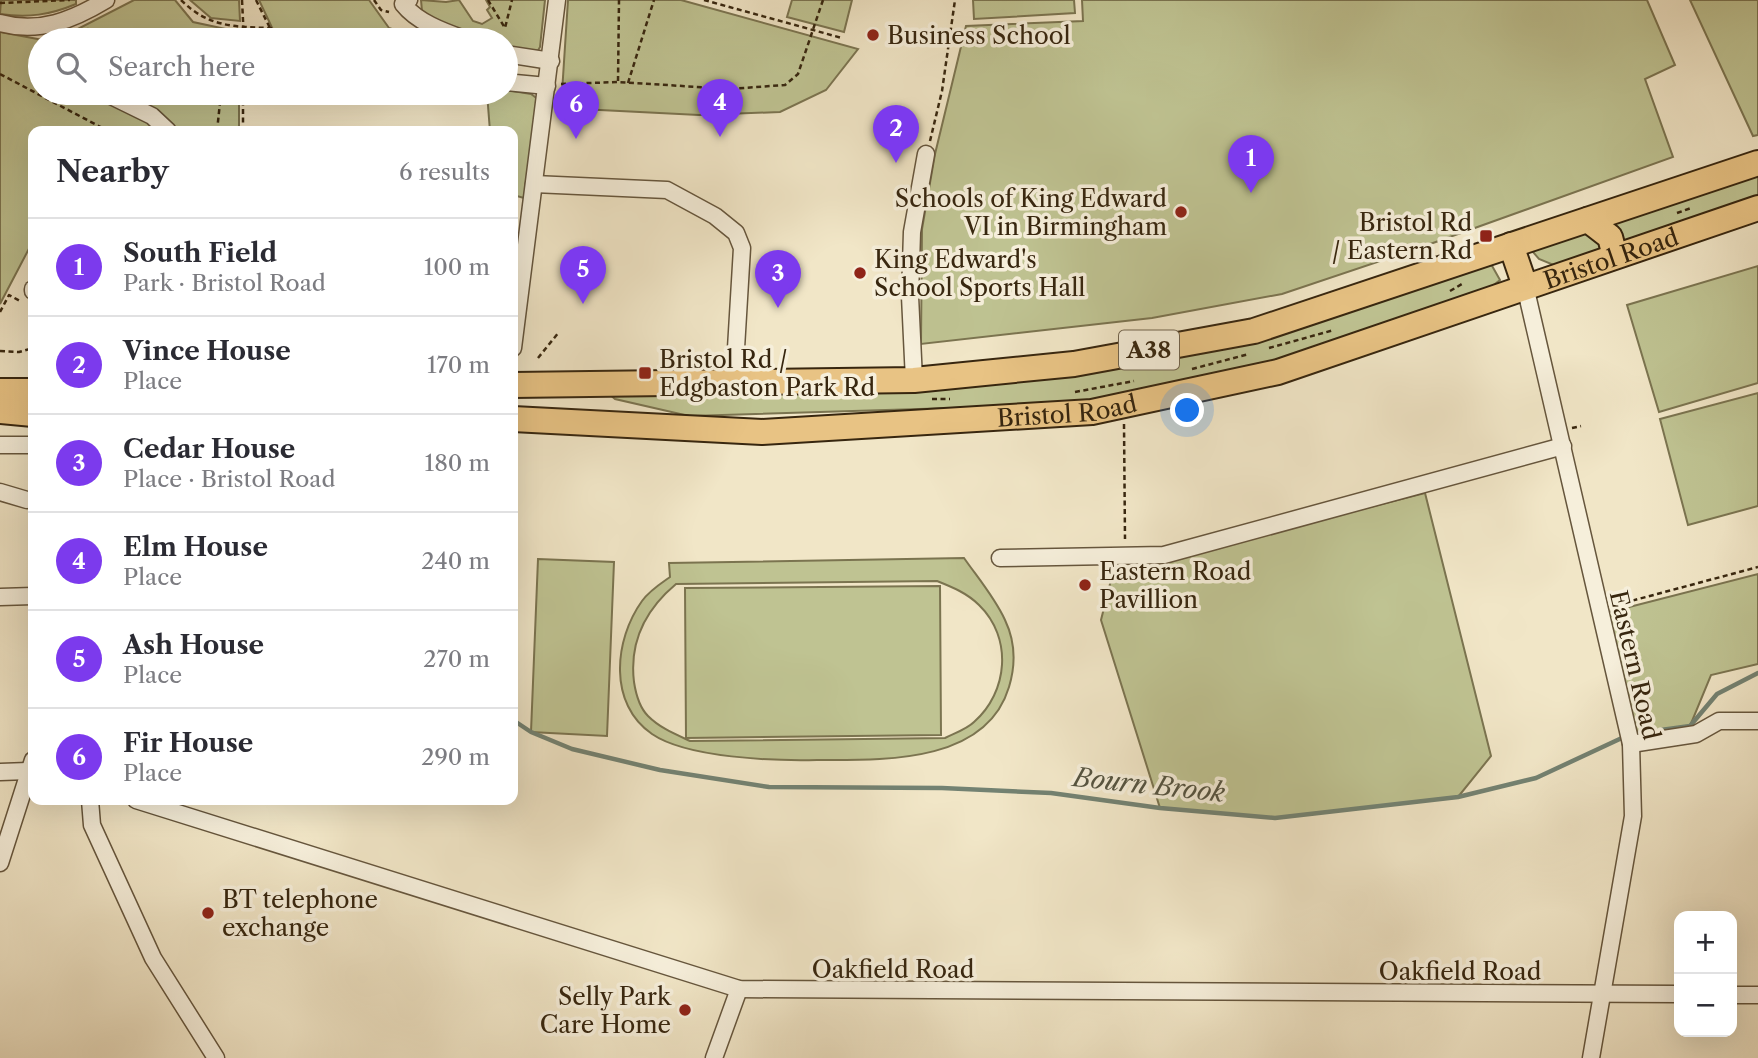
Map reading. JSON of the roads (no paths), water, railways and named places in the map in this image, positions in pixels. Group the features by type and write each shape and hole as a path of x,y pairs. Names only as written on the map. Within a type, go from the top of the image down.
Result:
{"highway":[{"name":"Bristol Road","path":"518,385 914,380 1074,364 1254,331 1758,163"},
{"name":"Bristol Road","path":"518,419 762,432 1092,412 1278,372 1758,208"},
{"path":"1588,220 1610,237 1615,256"},
{"path":"1511,245 1525,286"},
{"path":"0,391 28,391"},
{"path":"518,403 525,408 613,410 660,415 703,429"},
{"path":"0,411 28,414"}],"street":[{"path":"60,28 106,0"},
{"path":"409,0 403,4 409,12 436,28"},
{"path":"518,309 557,0"},
{"path":"0,23 28,28"},
{"path":"518,56 551,61"},
{"path":"518,83 547,86"},
{"path":"130,105 152,116 163,126"},
{"path":"914,380 912,232 926,154"},
{"path":"534,184 667,190 715,216 736,233 742,247 734,382"},
{"path":"518,208 531,208"},
{"name":"Eastern Road","path":"1525,286 1631,744 1633,816 1591,1058"},
{"path":"0,445 28,445"},
{"path":"1000,558 1164,555 1563,446"},
{"path":"0,492 27,500"},
{"path":"0,597 28,596"},
{"path":"1631,744 1696,734 1719,721 1758,721"},
{"path":"0,772 28,766"},
{"path":"0,863 28,774"},
{"path":"90,805 92,825 153,958 216,1058"},
{"name":"Oakfield Road","path":"152,805 739,989 1674,995"},
{"path":"715,1058 739,989"},
{"path":"1737,995 1758,995"}],"waterway":[{"name":"Bourn Brook","path":"1632,734 1690,726 1717,694 1758,673"},
{"name":"Bourn Brook","path":"518,723 531,732 572,749 660,770 769,787 942,788 1051,793 1160,808 1275,818 1458,797 1536,778 1624,737"}],"place":[{"name":"Business School","path":"873,35"},
{"name":"Elm House","path":"720,137"},
{"name":"Fir House","path":"576,139"},
{"name":"Vince House","path":"896,163"},
{"name":"South Field","path":"1251,193"},
{"name":"Schools of King Edward VI in Birmingham","path":"1181,212"},
{"name":"Bristol Rd / Eastern Rd","path":"1486,236"},
{"name":"King Edward's School Sports Hall","path":"860,273"},
{"name":"Ash House","path":"583,304"},
{"name":"Cedar House","path":"778,308"},
{"name":"Bristol Rd / Edgbaston Park Rd","path":"645,373"},
{"name":"Eastern Road Pavillion","path":"1085,585"},
{"name":"BT telephone exchange","path":"208,913"},
{"name":"Selly Park Care Home","path":"685,1010"}]}
